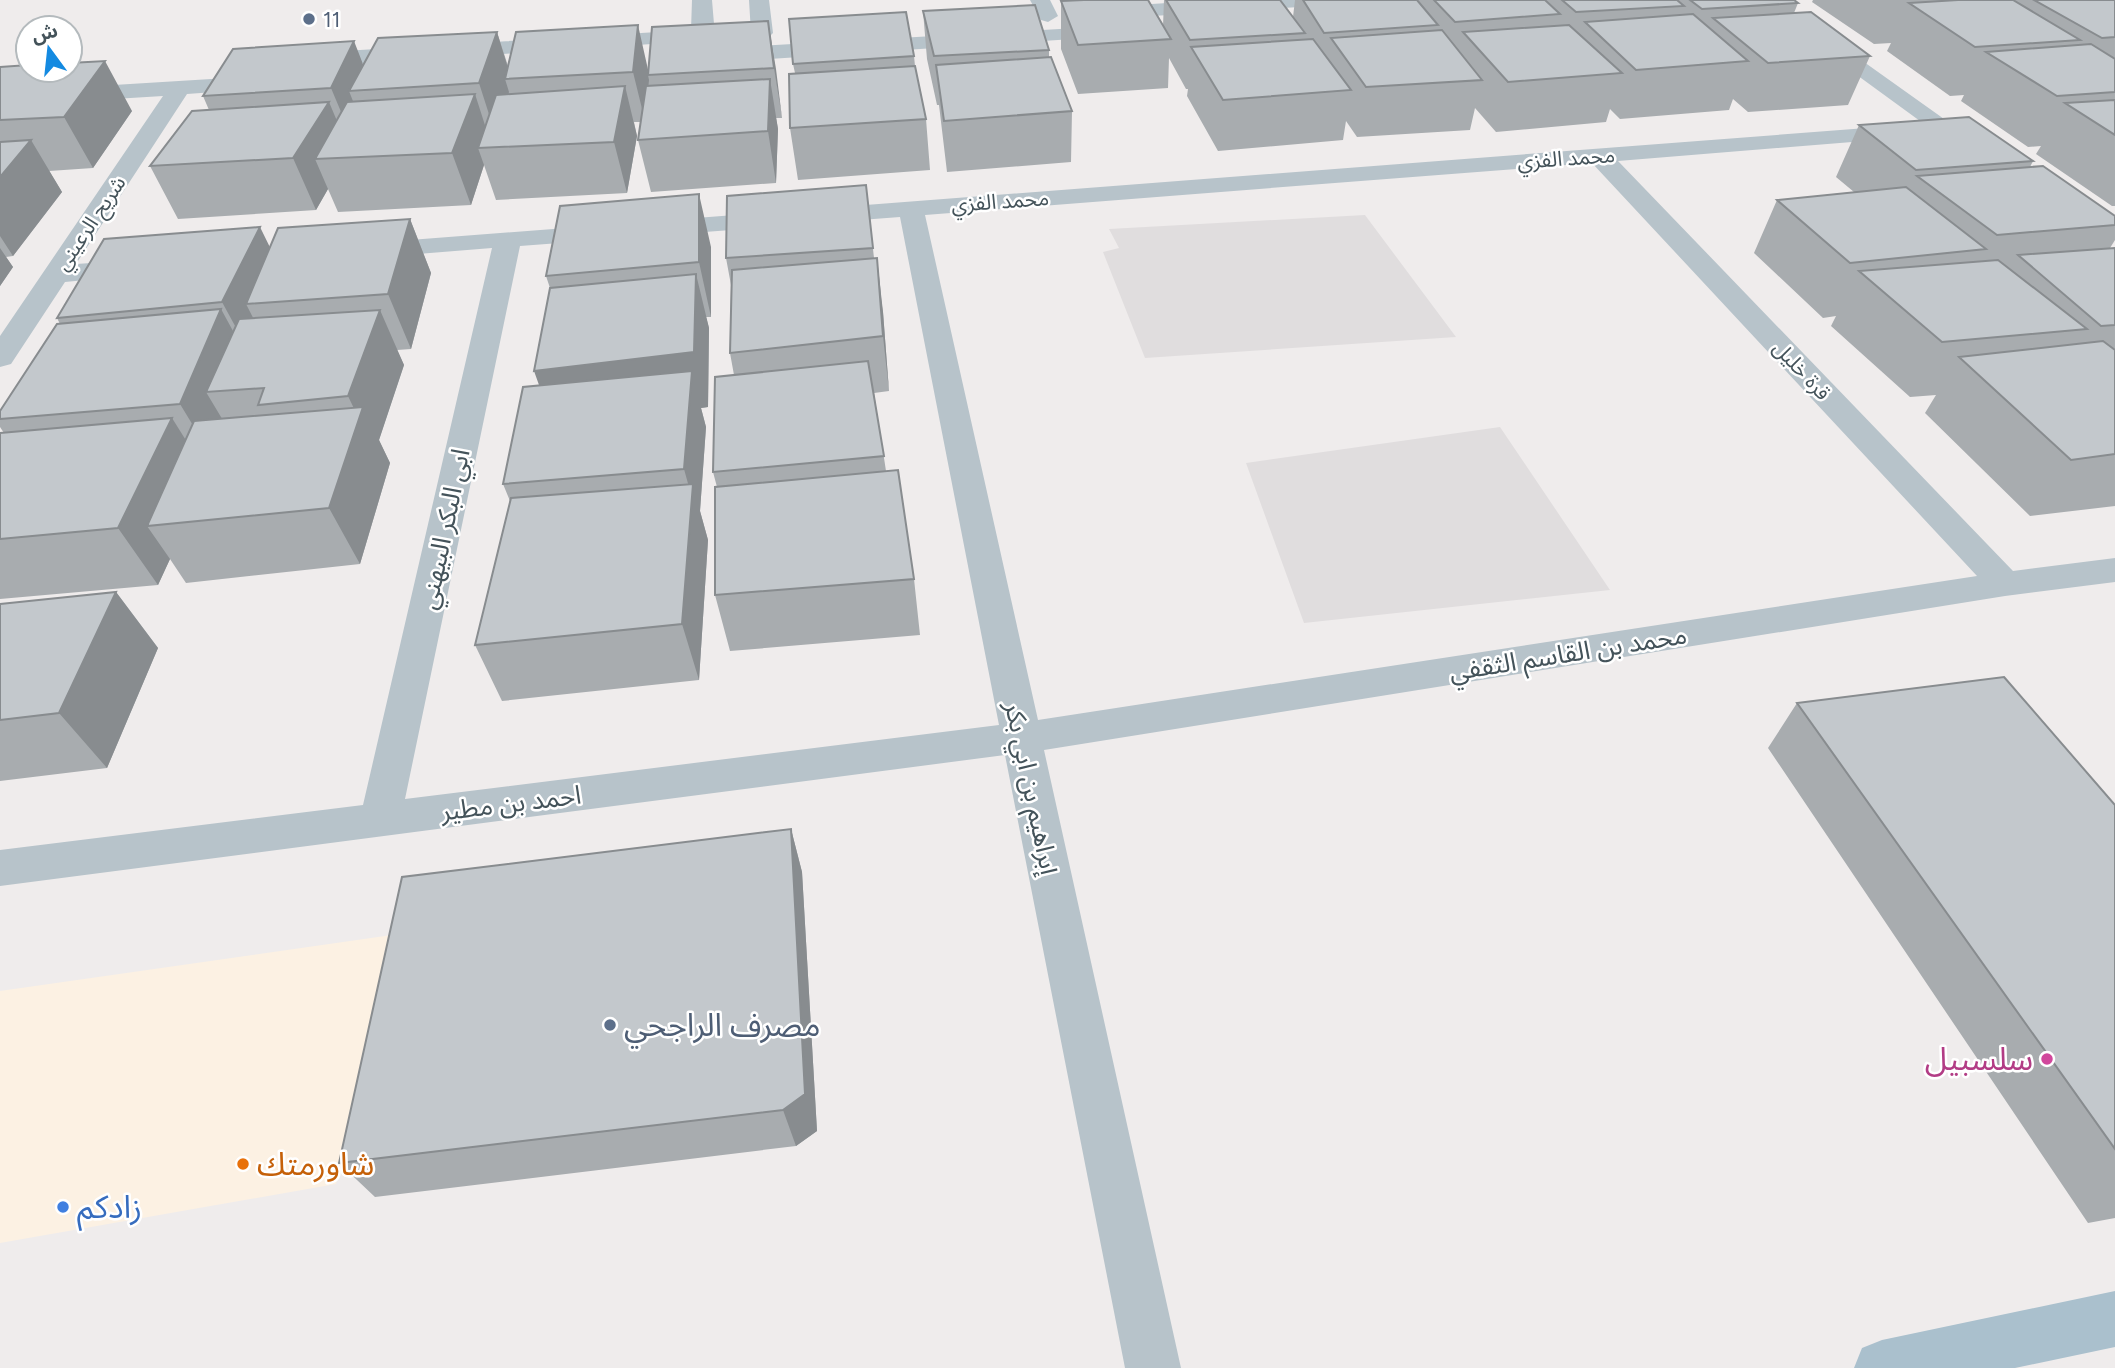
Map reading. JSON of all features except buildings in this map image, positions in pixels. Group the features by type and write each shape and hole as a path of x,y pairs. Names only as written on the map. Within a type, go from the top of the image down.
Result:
{"main road":[{"path":"1882,1368 2115,1319"}],"street":[{"path":"702,0 702,36"},
{"path":"759,0 762,33"},
{"path":"1765,0 1991,161"},
{"path":"289,61 762,33 1044,8 1322,9"},
{"path":"305,80 1322,9"},
{"path":"0,78 262,63"},
{"path":"0,99 277,82"},
{"name":"شريح الرعيني","path":"0,358 180,87"},
{"name":"محمد الفزي","path":"343,252 1945,129"},
{"name":"قرة خليل","path":"1598,155 2005,584"},
{"name":"إبراهيم بن ابي بكر","path":"911,208 1153,1368"},
{"name":"ابي البكر البيهني","path":"380,820 508,239"},
{"path":"55,274 165,266"},
{"name":"محمد بن القاسم الثقفي","path":"1021,738 2005,584 2115,570"},
{"name":"احمد بن مطير","path":"0,868 1021,738"}],"shaded area":[{"path":"1365,215 1456,337 1145,358 1103,252 1119,248 1109,229"},
{"path":"1500,427 1610,590 1304,623 1246,463"},
{"path":"392,935 336,1184 0,1243 0,991"}],"place":[{"name":"11","path":"309,19"},
{"name":"مصرف الراجحي","path":"610,1025"},
{"name":"سلسبيل","path":"2047,1059"},
{"name":"شاورمتك","path":"243,1164"},
{"name":"زادكم","path":"63,1207"}]}
